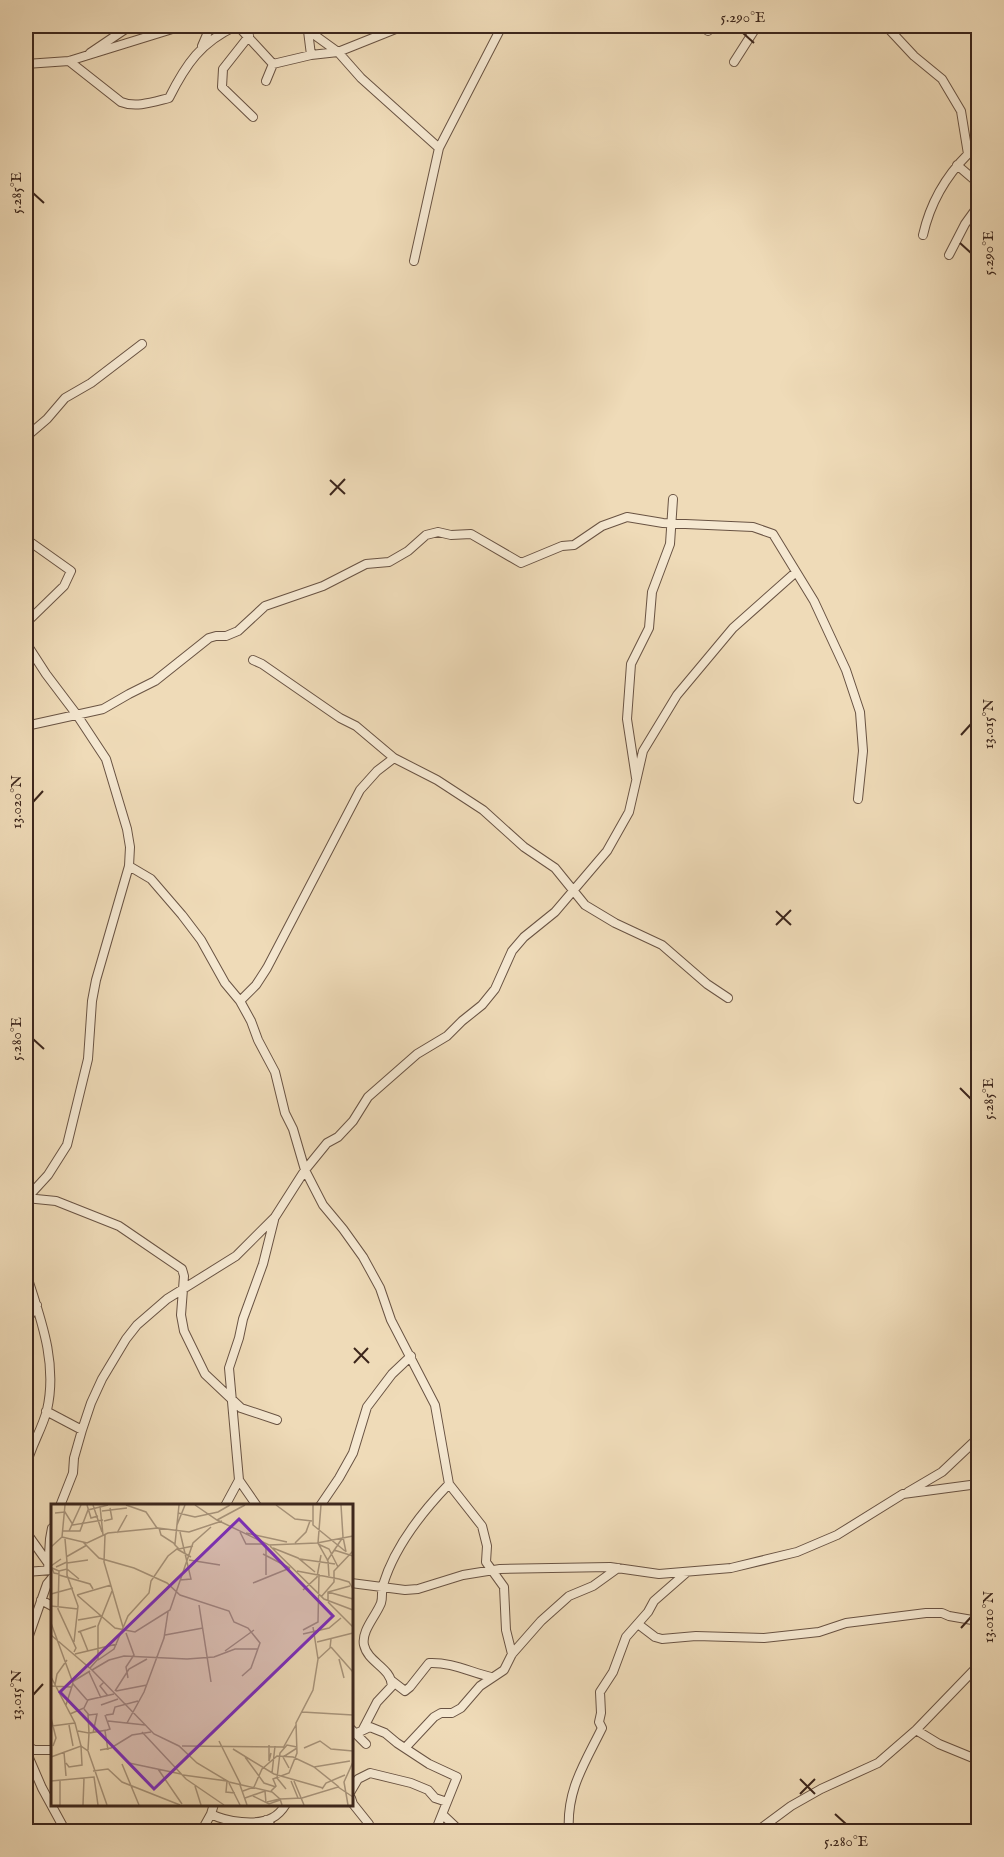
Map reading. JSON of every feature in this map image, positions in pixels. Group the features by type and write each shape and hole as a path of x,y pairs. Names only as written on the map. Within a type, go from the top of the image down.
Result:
{"street":[{"path":"85,56 130,26"},
{"path":"26,64 69,61 182,26"},
{"path":"69,61 121,102 129,105 169,98 177,81 202,46 209,26"},
{"path":"202,46 221,32 237,26 249,36 273,64"},
{"path":"273,64 311,55 338,52 403,26"},
{"path":"414,261 439,148 502,26"},
{"path":"734,62 757,26"},
{"path":"886,26 915,56 942,79 961,111 968,154 941,187 928,214 923,235"},
{"path":"307,27 338,52 361,78 439,148"},
{"path":"307,27 311,55"},
{"path":"249,36 223,69 222,87 253,117"},
{"path":"266,81 273,64"},
{"path":"957,165 978,183"},
{"path":"949,255 965,224 978,206"},
{"path":"26,437 48,419 65,398 91,382 142,344"},
{"path":"637,784 627,719 631,664 649,628 652,592 670,544 673,500"},
{"path":"26,726 103,710 129,693 155,681 209,638 226,636 238,631 265,606 323,586 366,564 389,562 408,551 426,535 438,532 451,535 471,534 521,563 562,546 574,545 603,526 627,517 672,523 753,527 772,534 814,601 841,660 860,712 862,751 858,799"},
{"path":"26,539 71,571 64,586 26,623"},
{"path":"61,1504 73,1473 74,1458 91,1403 102,1379 126,1339 148,1314 183,1288 236,1256 275,1217 305,1170 327,1143 338,1137 353,1121 368,1097 417,1054 447,1036 482,1005 495,988 512,951 524,937 555,912 612,842 629,812 644,752 676,695 734,628 796,572"},
{"path":"26,643 106,759 127,829 130,847 129,866 96,980 92,1000 88,1059 66,1145 48,1175 26,1199"},
{"path":"253,660 340,718 356,726 394,758 437,780 483,810 524,847 548,862 585,905 662,945 707,984 728,998"},
{"path":"240,1001 256,985 278,948 360,790 377,771 394,758"},
{"path":"129,866 151,879 166,894 201,940 225,983 240,1001 275,1072 285,1113 293,1129 305,1170 323,1204 363,1257 435,1405 449,1484 483,1526 487,1546 486,1562 504,1587 506,1630 513,1654"},
{"path":"26,1199 56,1201 119,1226 182,1269 184,1276 181,1315 184,1331 205,1374 241,1408 277,1420"},
{"path":"256,1504 239,1480 229,1368 243,1319 263,1264 275,1217"},
{"path":"26,1272 49,1348 50,1389 46,1411 30,1448 26,1467"},
{"path":"26,1321 37,1305"},
{"path":"321,1504 352,1453 367,1407 392,1374 411,1356"},
{"path":"46,1411 82,1430"},
{"path":"352,1582 405,1590 491,1570 618,1568 659,1574 731,1568 797,1552 850,1529 903,1494 942,1472 978,1438"},
{"path":"226,1504 239,1480"},
{"path":"449,1484 418,1520 395,1556 382,1587 381,1603 364,1636 364,1644 367,1653 387,1671 392,1681 405,1691 429,1663 448,1664 491,1677"},
{"path":"903,1494 978,1484"},
{"path":"26,1532 50,1571"},
{"path":"26,1644 50,1571 51,1534"},
{"path":"26,1553 26,1572 50,1571"},
{"path":"405,1748 434,1717 441,1713 452,1713 461,1708 480,1686 504,1670 513,1654 541,1621 569,1596 593,1586 618,1568"},
{"path":"569,1832 569,1801 576,1781 602,1728 599,1722 600,1692 613,1672 626,1637 654,1601 686,1573"},
{"path":"41,1600 51,1605"},
{"path":"638,1624 655,1637 663,1639 696,1636 764,1638 819,1632 846,1623 926,1613 942,1613 949,1617 978,1621"},
{"path":"756,1832 791,1806 821,1789 878,1763 916,1730 973,1671 978,1669"},
{"path":"357,1730 392,1686 392,1681"},
{"path":"26,1705 28,1713 26,1716"},
{"path":"357,1730 370,1727 382,1731 429,1764 457,1777 443,1815 436,1824 435,1832"},
{"path":"357,1730 366,1744"},
{"path":"916,1730 939,1744 978,1760"},
{"path":"26,1746 34,1750 51,1750"},
{"path":"26,1751 51,1803"},
{"path":"26,1778 32,1767"},
{"path":"352,1789 358,1779 370,1773 411,1783 428,1790 435,1798 447,1802"},
{"path":"352,1801 369,1824 368,1832"},
{"path":"52,1806 66,1832"},
{"path":"201,1832 213,1806"},
{"path":"211,1814 220,1819 240,1822 266,1820 274,1817 284,1806"},
{"path":"443,1815 461,1832"},
{"path":"266,1820 276,1832"},
{"path":"240,1822 243,1832"}]}
